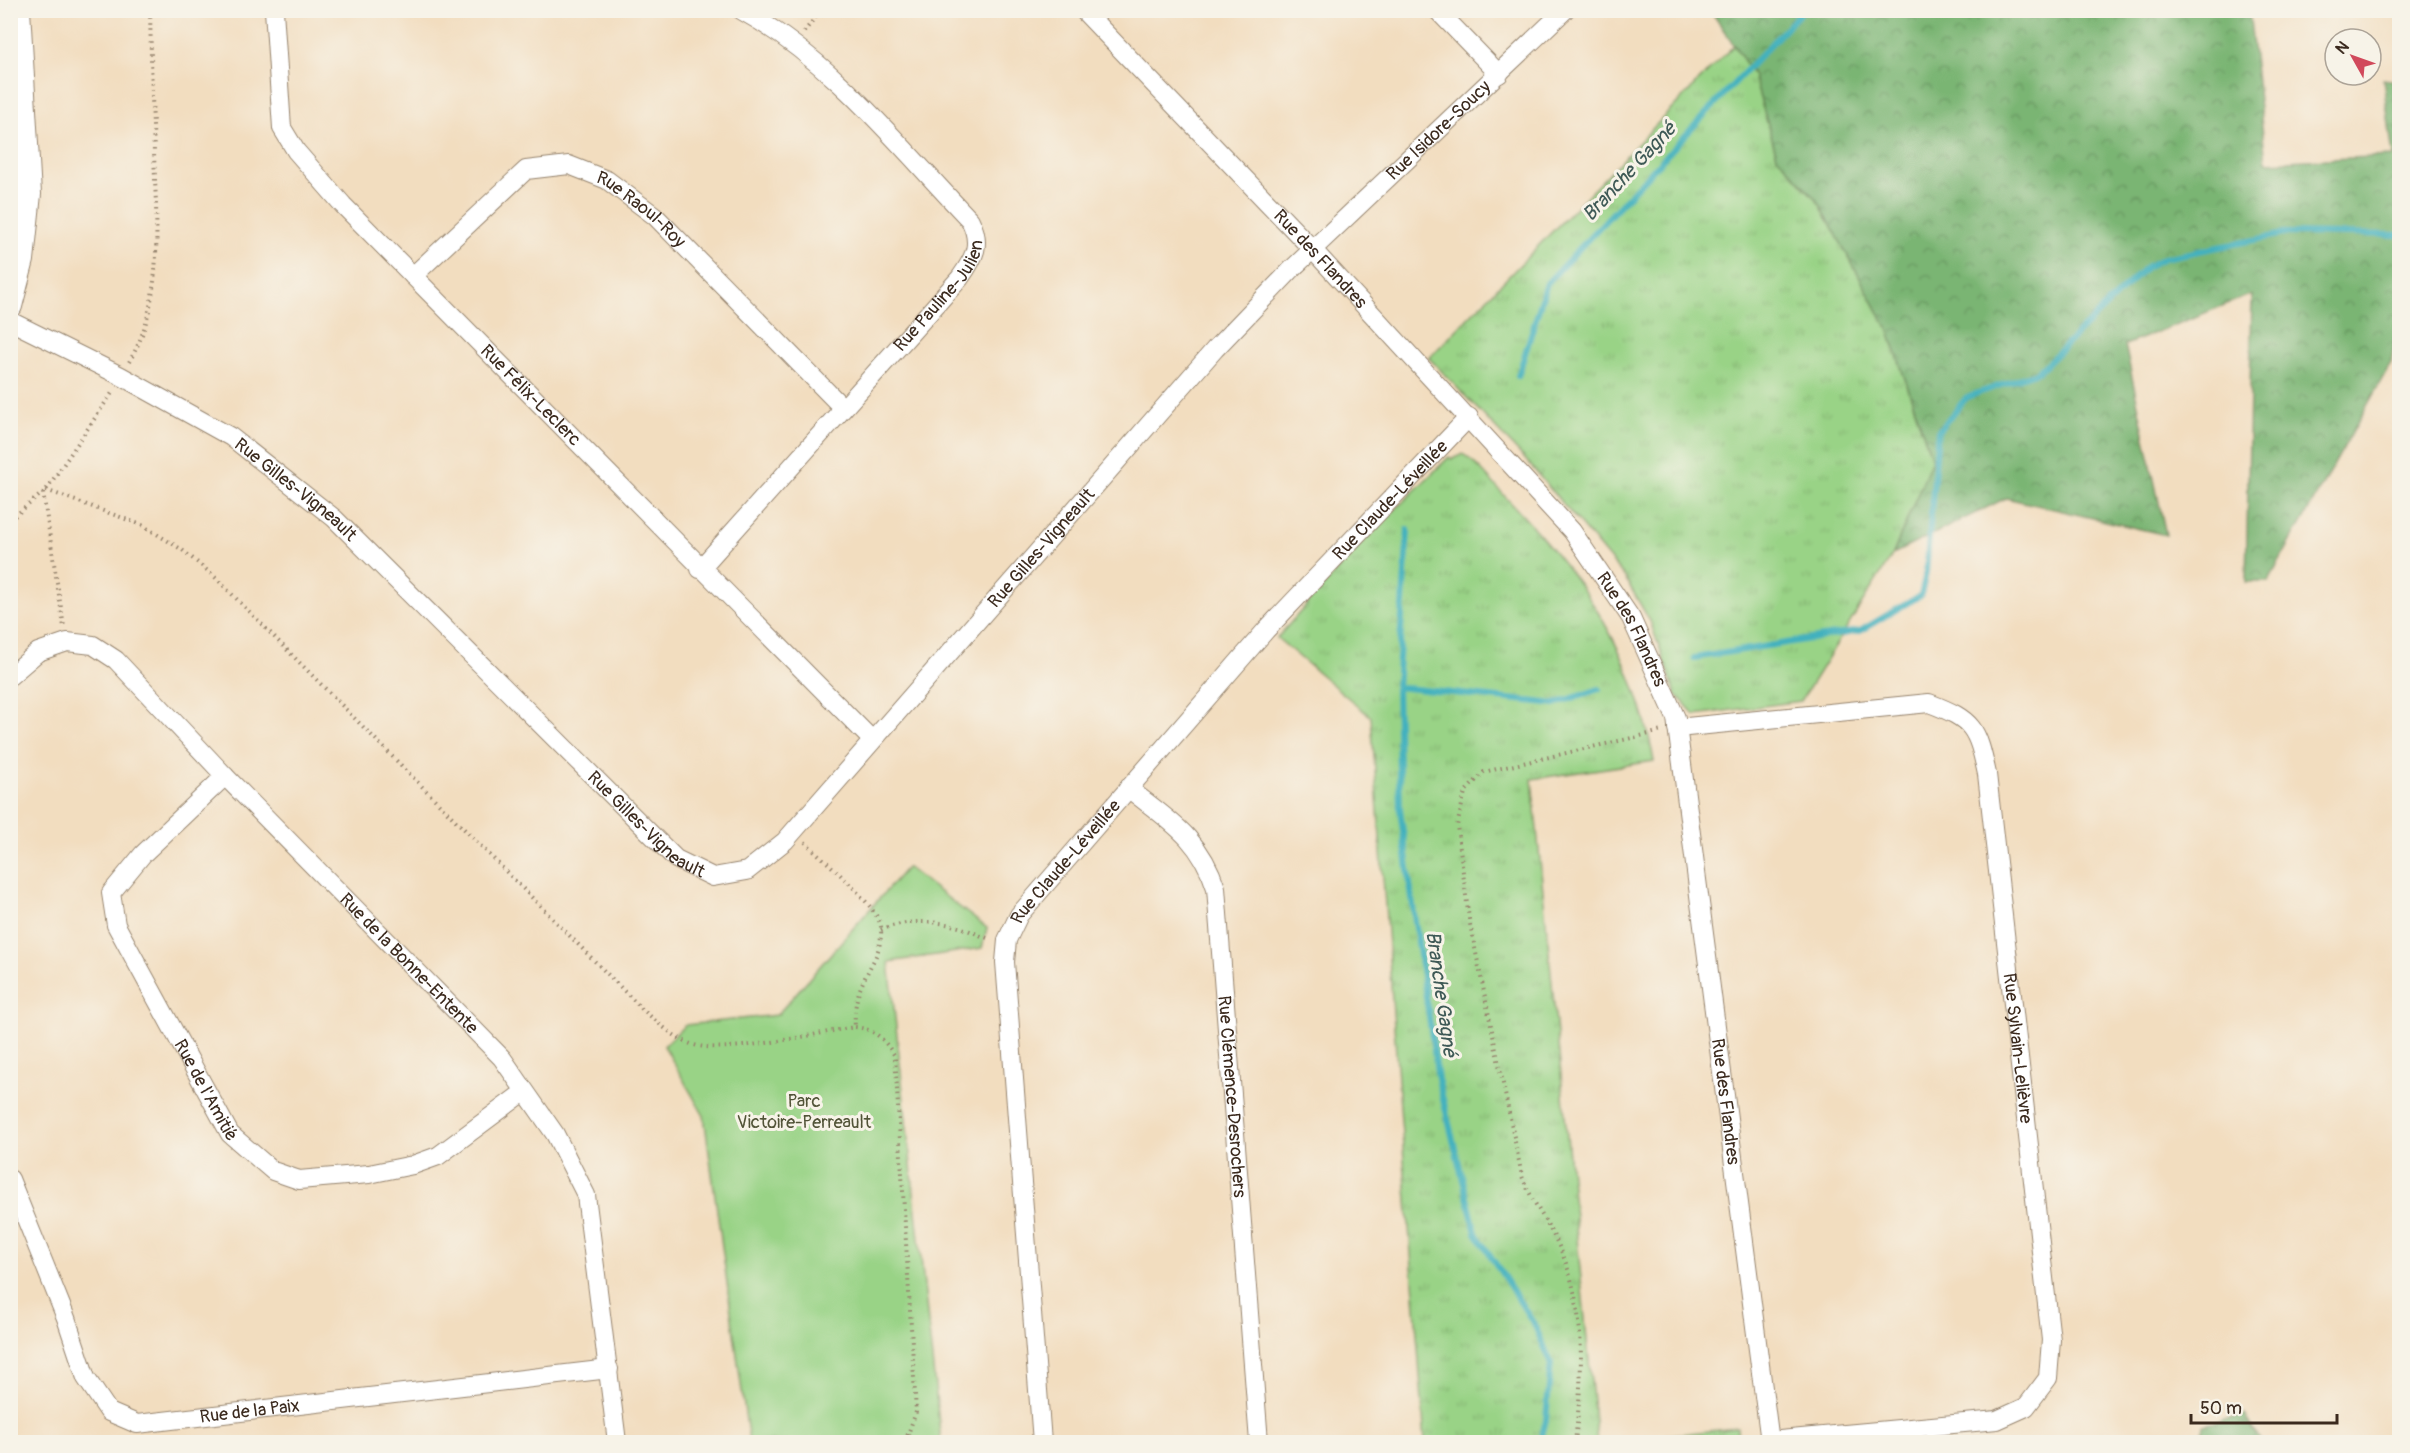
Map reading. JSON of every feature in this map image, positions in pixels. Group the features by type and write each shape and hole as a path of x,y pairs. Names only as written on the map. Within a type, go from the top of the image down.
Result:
{"street":[{"path":"10,306 22,260 29,194 18,10"},
{"name":"Rue Félix-Leclerc","path":"274,10 282,128 296,151 327,187 413,276 871,740"},
{"name":"Rue Pauline-Julien","path":"700,569 960,278 970,264 977,234 970,220 847,91 795,45 741,10"},
{"name":"Rue des Flandres","path":"1083,10 1469,417 1572,531 1624,608 1676,718 1769,1442"},
{"path":"1437,10 1499,74"},
{"name":"Rue Isidore-Soucy","path":"1313,250 1565,10"},
{"name":"Rue Raoul-Roy","path":"413,276 526,170 569,165 607,180 655,216 843,408"},
{"name":"Rue Gilles-Vigneault","path":"10,321 121,376 231,436 333,518 676,860 713,877 747,871 794,831 871,740 1215,349 1313,250"},
{"name":"Rue Claude-Léveillée","path":"1042,1443 1005,962 1007,940 1019,915 1266,630 1358,530 1469,417"},
{"name":"Rue de la Bonne-Entente","path":"10,676 38,652 67,642 93,645 116,660 225,776 502,1058 555,1134 586,1195 617,1443"},
{"name":"Rue Sylvain-Lelièvre","path":"1677,728 1929,703 1958,714 1979,737 1987,774 2051,1340 2048,1378 2026,1407 1997,1420 1769,1442"},
{"name":"Rue de l'Amitié","path":"225,776 143,854 111,893 116,926 230,1134 273,1171 299,1180 369,1174 413,1165 438,1156 524,1092"},
{"name":"Rue Clémence-Desrochers","path":"1128,788 1191,839 1209,863 1216,888 1259,1443"},
{"name":"Rue de la Paix","path":"10,1179 66,1318 86,1378 109,1412 137,1424 609,1369"}],"path":[{"path":"10,520 44,491 112,394 140,342 154,280 156,219 150,10"},
{"path":"795,45 821,10"},
{"path":"44,491 67,642"},
{"path":"44,491 142,525 181,549 214,576 642,1009 689,1043 708,1048 730,1047 855,1027 869,1029 883,1038 895,1056 916,1412 908,1434 900,1443"},
{"path":"1575,1443 1582,1373 1574,1287 1563,1254 1533,1203 1522,1176 1469,919 1457,826 1465,792 1484,771 1677,728"},
{"path":"794,831 873,909 881,930 876,956 860,984 853,1007 855,1027"},
{"path":"881,930 893,925 928,922 956,926 988,938 1007,940"},
{"path":"908,1434 914,1443"}],"green space":[{"path":"1711,11 2249,11 2266,162 2393,156 2383,79 2399,81 2400,307 2391,363 2268,582 2246,582 2252,294 2125,345 2166,535 2006,498 1893,554 1932,459 1889,331 1819,203 1777,156 1753,74"},
{"path":"1734,45 1753,74 1777,156 1819,203 1889,331 1932,460 1893,554 1801,701 1695,715 1676,694 1650,621 1624,576 1525,459 1429,358"},
{"path":"1463,454 1482,471 1538,532 1584,591 1603,621 1620,652 1634,686 1654,761 1532,779 1597,1442 1425,1442 1371,717 1277,638 1364,540 1449,457 1452,459"},
{"name":"Parc Victoire-Perreault","path":"907,867 987,928 982,948 889,962 941,1442 749,1442 704,1116 664,1046 685,1025 777,1015"},
{"path":"2245,1415 2261,1442 2200,1442 2203,1425"},
{"path":"1737,1428 1738,1442 1601,1442"}],"waterway":[{"name":"Branche Gagné","path":"1518,376 1547,283 1803,10"},
{"path":"1694,658 1860,631 1921,595 1926,573 1938,431 1967,397 2038,372 2146,267 2164,258 2289,233 2400,235"},
{"name":"Branche Gagné","path":"1408,530 1397,687 1400,809 1438,1079 1476,1233 1534,1324 1551,1362 1546,1420 1541,1439"},
{"path":"1397,687 1555,704 1599,689"}]}
